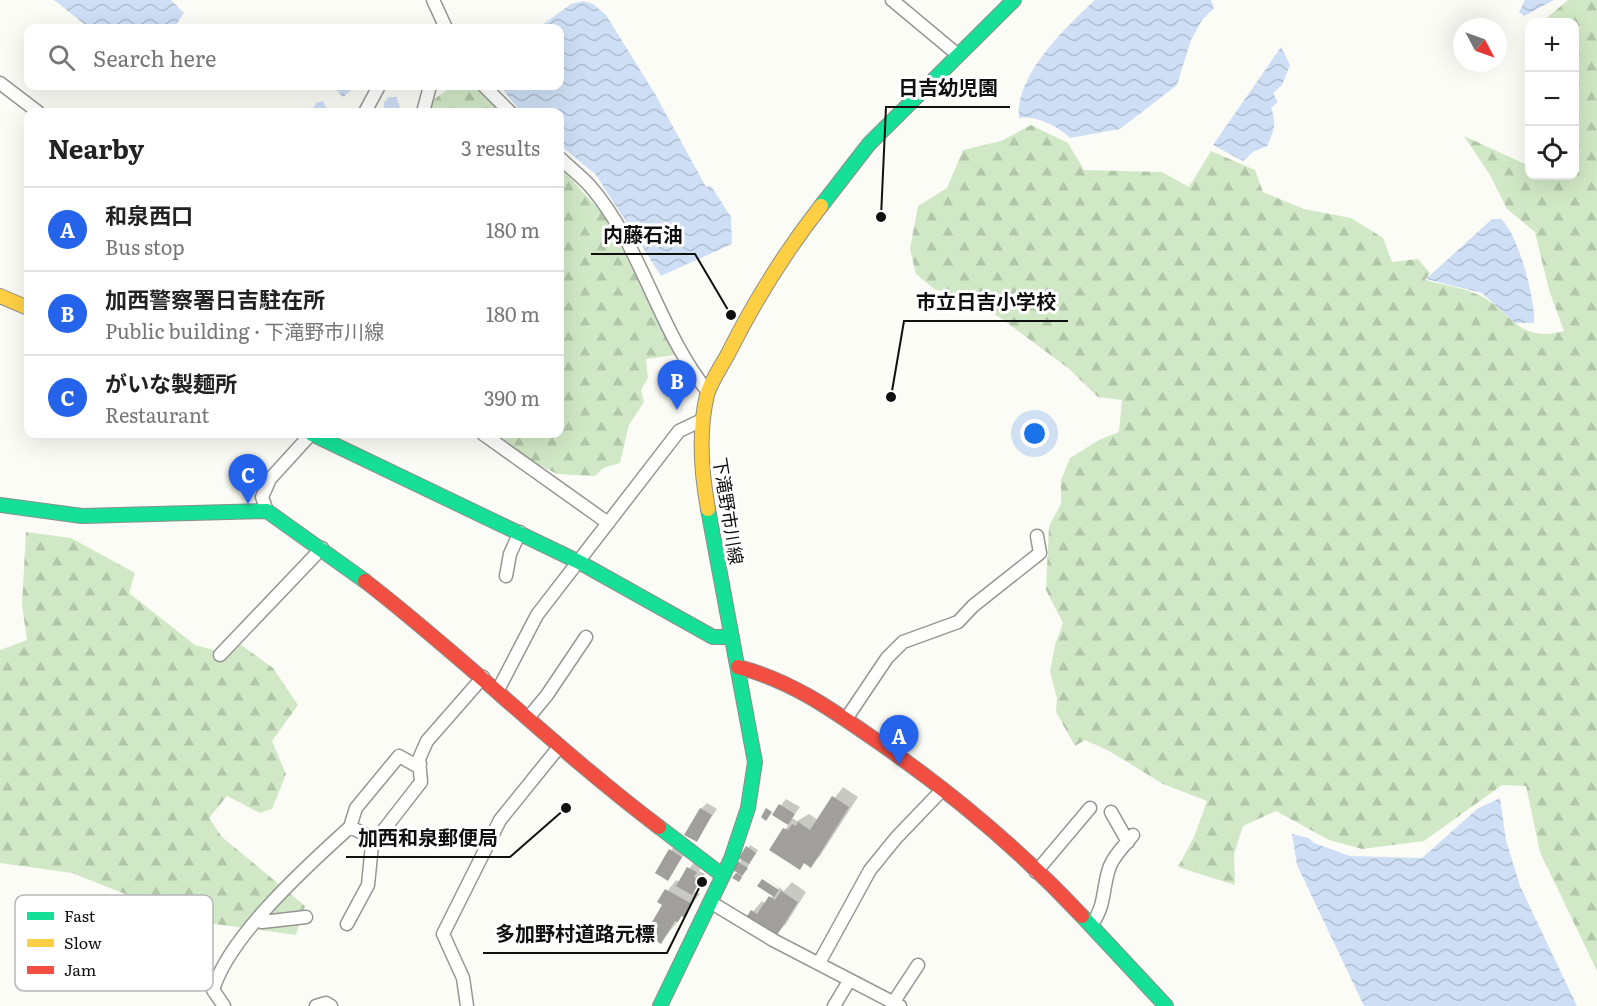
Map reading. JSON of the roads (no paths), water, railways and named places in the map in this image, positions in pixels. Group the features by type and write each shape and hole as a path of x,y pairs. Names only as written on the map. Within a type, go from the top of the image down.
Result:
{"street":[{"path":"433,0 444,24"},
{"path":"892,0 958,55"},
{"name":"下滝野市川線","path":"660,1006 712,903 738,838 748,806 755,762 700,473 702,420 708,392 744,322 798,236 869,144 1014,0"},
{"path":"0,83 33,108"},
{"path":"367,108 378,90"},
{"path":"424,108 429,90"},
{"path":"488,90 506,108"},
{"path":"564,162 590,186 615,222 689,368 708,392"},
{"path":"0,296 24,306"},
{"path":"498,690 537,615 679,431 702,420"},
{"path":"267,511 262,497 270,479 308,438"},
{"path":"320,438 520,532 579,562 713,637 732,637"},
{"path":"489,438 608,523"},
{"path":"0,505 82,516 267,511 322,548 412,617 498,690 559,747 648,821 722,875"},
{"path":"506,576 510,554 520,532"},
{"path":"846,719 887,658 903,642 958,622 991,591 1040,553 1037,536"},
{"path":"220,655 322,548"},
{"path":"528,718 547,695 586,637"},
{"path":"738,667 766,672 802,689 943,789 977,816 1091,925 1166,1006"},
{"path":"347,924 368,885 372,845 375,839 418,788 422,776 420,764 427,741 483,677"},
{"path":"467,1006 463,978 443,934 500,820 559,747"},
{"path":"224,1006 213,990 217,977 257,919 306,867 351,827 356,808 399,756 417,766 420,764"},
{"path":"819,963 870,870 896,838 943,789"},
{"path":"1036,872 1090,808"},
{"path":"1091,925 1101,911 1107,874 1114,858 1130,839 1111,812"},
{"path":"351,827 375,839"},
{"path":"712,903 773,940 897,1005 918,965"},
{"path":"257,919 262,922 306,917"},
{"path":"834,1006 849,981"},
{"path":"316,1006 326,1003 331,1006"}],"water":[{"path":"54,0 171,0 184,13 177,24 84,24"},
{"path":"1095,0 1211,0 1214,8 1202,20 1191,40 1177,85 1120,129 1070,138 1046,122 1032,118 1019,118 1020,102 1025,85 1034,69 1057,38"},
{"path":"1525,0 1554,0 1524,16 1519,12"},
{"path":"583,1 593,4 606,15 655,94 706,187 711,186 731,217 732,244 661,276 596,175 564,148 564,108 518,108 503,90 564,90 564,24 544,24 571,4"},
{"path":"1281,47 1290,65 1282,85 1273,93 1278,102 1271,108 1274,127 1271,136 1267,146 1253,152 1243,161 1213,145"},
{"path":"336,90 351,90 343,97"},
{"path":"389,97 396,97 400,108 384,108 384,102"},
{"path":"323,101 326,108 313,108 316,103"},
{"path":"1492,219 1501,219 1514,238 1529,284 1534,323 1515,323 1482,293 1426,279"},
{"path":"1500,798 1506,840 1520,886 1577,1006 1364,1006 1297,865 1292,834 1309,838 1314,843 1350,856 1422,858 1477,809"}],"place":[{"name":"日吉幼児園","path":"881,217"},
{"name":"内藤石油","path":"731,315"},
{"name":"市立日吉小学校","path":"891,397"},
{"name":"加西警察署日吉駐在所","path":"677,410"},
{"name":"がいな製麺所","path":"248,504"},
{"name":"和泉西口","path":"899,765"},
{"name":"加西和泉郵便局","path":"566,808"},
{"name":"多加野村道路元標","path":"702,882"}]}
